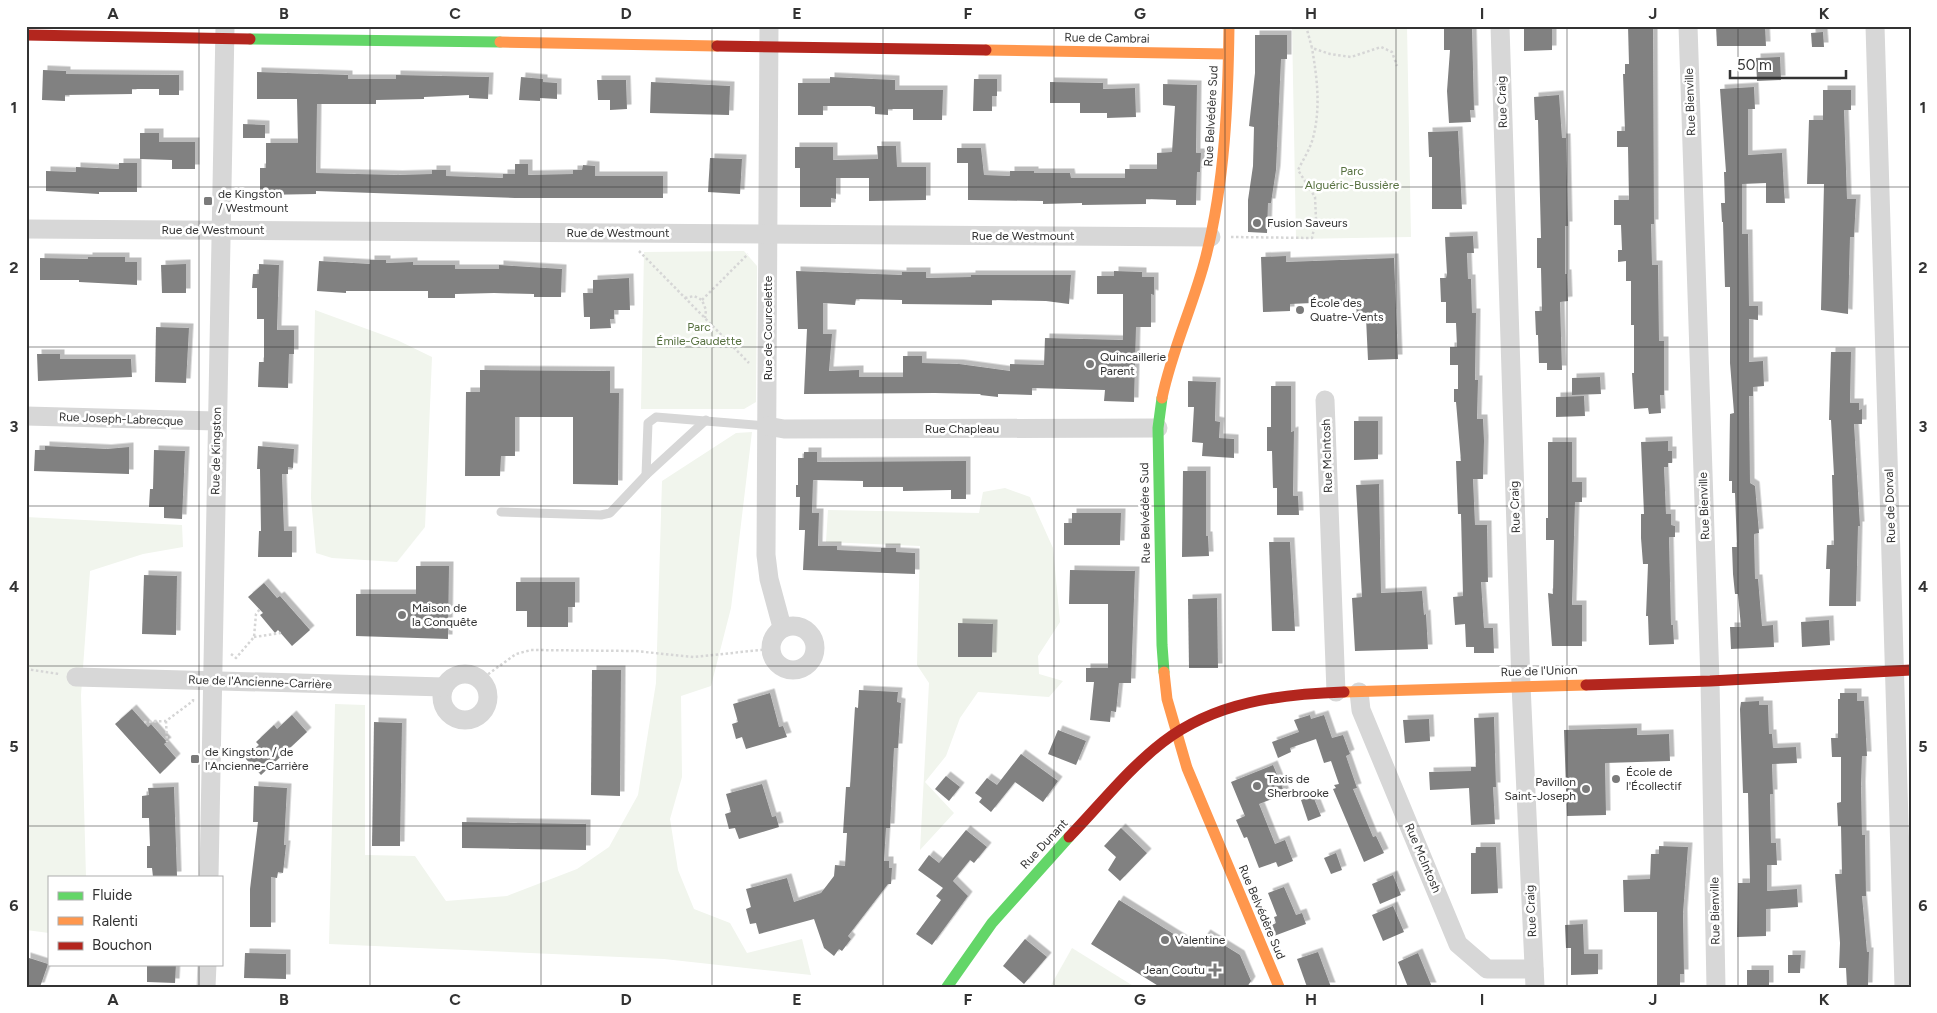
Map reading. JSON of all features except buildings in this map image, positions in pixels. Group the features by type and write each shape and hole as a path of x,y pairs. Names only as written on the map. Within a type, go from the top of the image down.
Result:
{"street":[{"name":"Rue de Courcelette","path":"769,26 766,555 769,579 782,628"},
{"name":"Rue Belvédère Sud","path":"1229,26 1228,105 1221,182 1210,237 1165,379 1160,402 1158,428 1162,645 1167,699 1175,733 1187,768 1279,987"},
{"name":"Rue Craig","path":"1500,26 1521,685 1534,978"},
{"name":"Rue Bienville","path":"1688,26 1710,681 1716,987"},
{"name":"Rue de Dorval","path":"1875,26 1903,671 1904,987"},
{"name":"Rue de Cambrai","path":"26,35 224,32 769,46 1228,54"},
{"name":"Rue de Kingston","path":"209,876 224,32"},
{"name":"Rue de Westmount","path":"26,229 1210,237"},
{"name":"Rue McIntosh","path":"1325,400 1336,692"},
{"name":"Rue Joseph-Labrecque","path":"26,416 216,420"},
{"name":"Rue Chapleau","path":"767,426 804,429 1158,428"},
{"path":"797,625 810,633 815,647 811,661 799,670 786,669 775,661 770,649 773,636 782,628 797,625"},
{"name":"Rue de l'Union","path":"1175,733 1216,712 1238,704 1308,693 1521,685 1710,681 1903,671"},
{"path":"467,674 480,680 488,693 488,701 480,715 465,720 450,716 442,702 444,687 454,677 460,675 467,674"},
{"name":"Rue de l'Ancienne-Carrière","path":"76,677 444,687"},
{"name":"Rue McIntosh","path":"1359,692 1361,710 1458,944 1487,969 1534,978"},
{"name":"Rue Dunant","path":"947,987 968,955 1013,898 1113,790 1175,733"},
{"path":"206,987 207,966"}],"lane":[{"path":"646,475 648,423 656,417 767,426"},
{"path":"501,512 601,516 610,514 646,475 706,420"}],"path":[{"path":"1210,237 1312,238 1316,219 1315,197 1298,170 1313,140 1318,108 1318,82 1306,26"},
{"path":"1312,48 1330,54 1351,57 1381,47 1392,52 1397,66"},
{"path":"639,251 752,366"},
{"path":"702,300 748,254"},
{"path":"685,298 694,296 702,300 706,310 705,318"},
{"path":"254,637 276,636 281,633"},
{"path":"480,680 516,654 531,650 634,651 694,657 770,649"},
{"path":"26,669 76,677"},
{"path":"166,722 167,742"}],"green space":[{"name":"Parc Alguéric-Bussière","path":"1292,26 1407,26 1411,237 1296,239"},
{"name":"Parc Émile-Gaudette","path":"744,251 757,266 756,402 744,409 641,409 644,252"},
{"path":"315,310 397,340 432,357 425,527 397,562 332,558 316,553 311,498"},
{"path":"752,432 731,608 711,686 681,696 682,777 670,819 678,870 694,909 730,923 747,953 802,939 811,975 664,959 329,944 335,704 365,705 365,855 415,856 446,901 507,896 577,869 609,847 638,795 656,683 662,481 736,433"},
{"path":"1005,488 1030,497 1053,548 1060,622 1038,656 1039,674 1063,681 1049,697 978,692 960,718 946,756 925,782 954,813 920,850 929,683 917,665 920,546 826,542 828,510 979,513 983,492"},
{"path":"26,517 182,525 183,547 143,554 90,571 81,695 86,876 48,876 48,933 26,930"},
{"path":"1072,948 1135,987 1050,987"}],"traffic: fast":[{"path":"250,39 500,42"},
{"path":"1162,398 1158,428 1164,672"},
{"path":"947,987 992,923 1069,837"}],"traffic: slow":[{"path":"1162,398 1171,362 1201,274 1212,228 1224,142 1229,26"},
{"path":"500,42 717,46"},
{"path":"986,50 1228,54"},
{"path":"1164,672 1167,699 1187,768 1279,987"},
{"path":"1344,692 1586,685"}],"traffic: jam":[{"path":"26,35 250,39"},
{"path":"717,46 986,50"},
{"path":"1586,685 1710,681 1911,670"},
{"path":"1069,837 1138,764 1163,742 1183,728 1226,709 1249,703 1296,695 1344,692"}],"place":[{"name":"de Kingston / Westmount","path":"208,201"},
{"name":"Fusion Saveurs","path":"1257,223"},
{"name":"École des Quatre-Vents","path":"1300,310"},
{"name":"Quincaillerie Parent","path":"1090,364"},
{"name":"Maison de la Conquête","path":"402,615"},
{"name":"de Kingston / de l'Ancienne-Carrière","path":"195,759"},
{"name":"École de l'Écollectif","path":"1616,779"},
{"name":"Taxis de Sherbrooke","path":"1257,786"},
{"name":"Pavillon Saint-Joseph","path":"1586,789"},
{"name":"Valentine","path":"1165,940"},
{"name":"Jean Coutu","path":"1215,970"}]}
